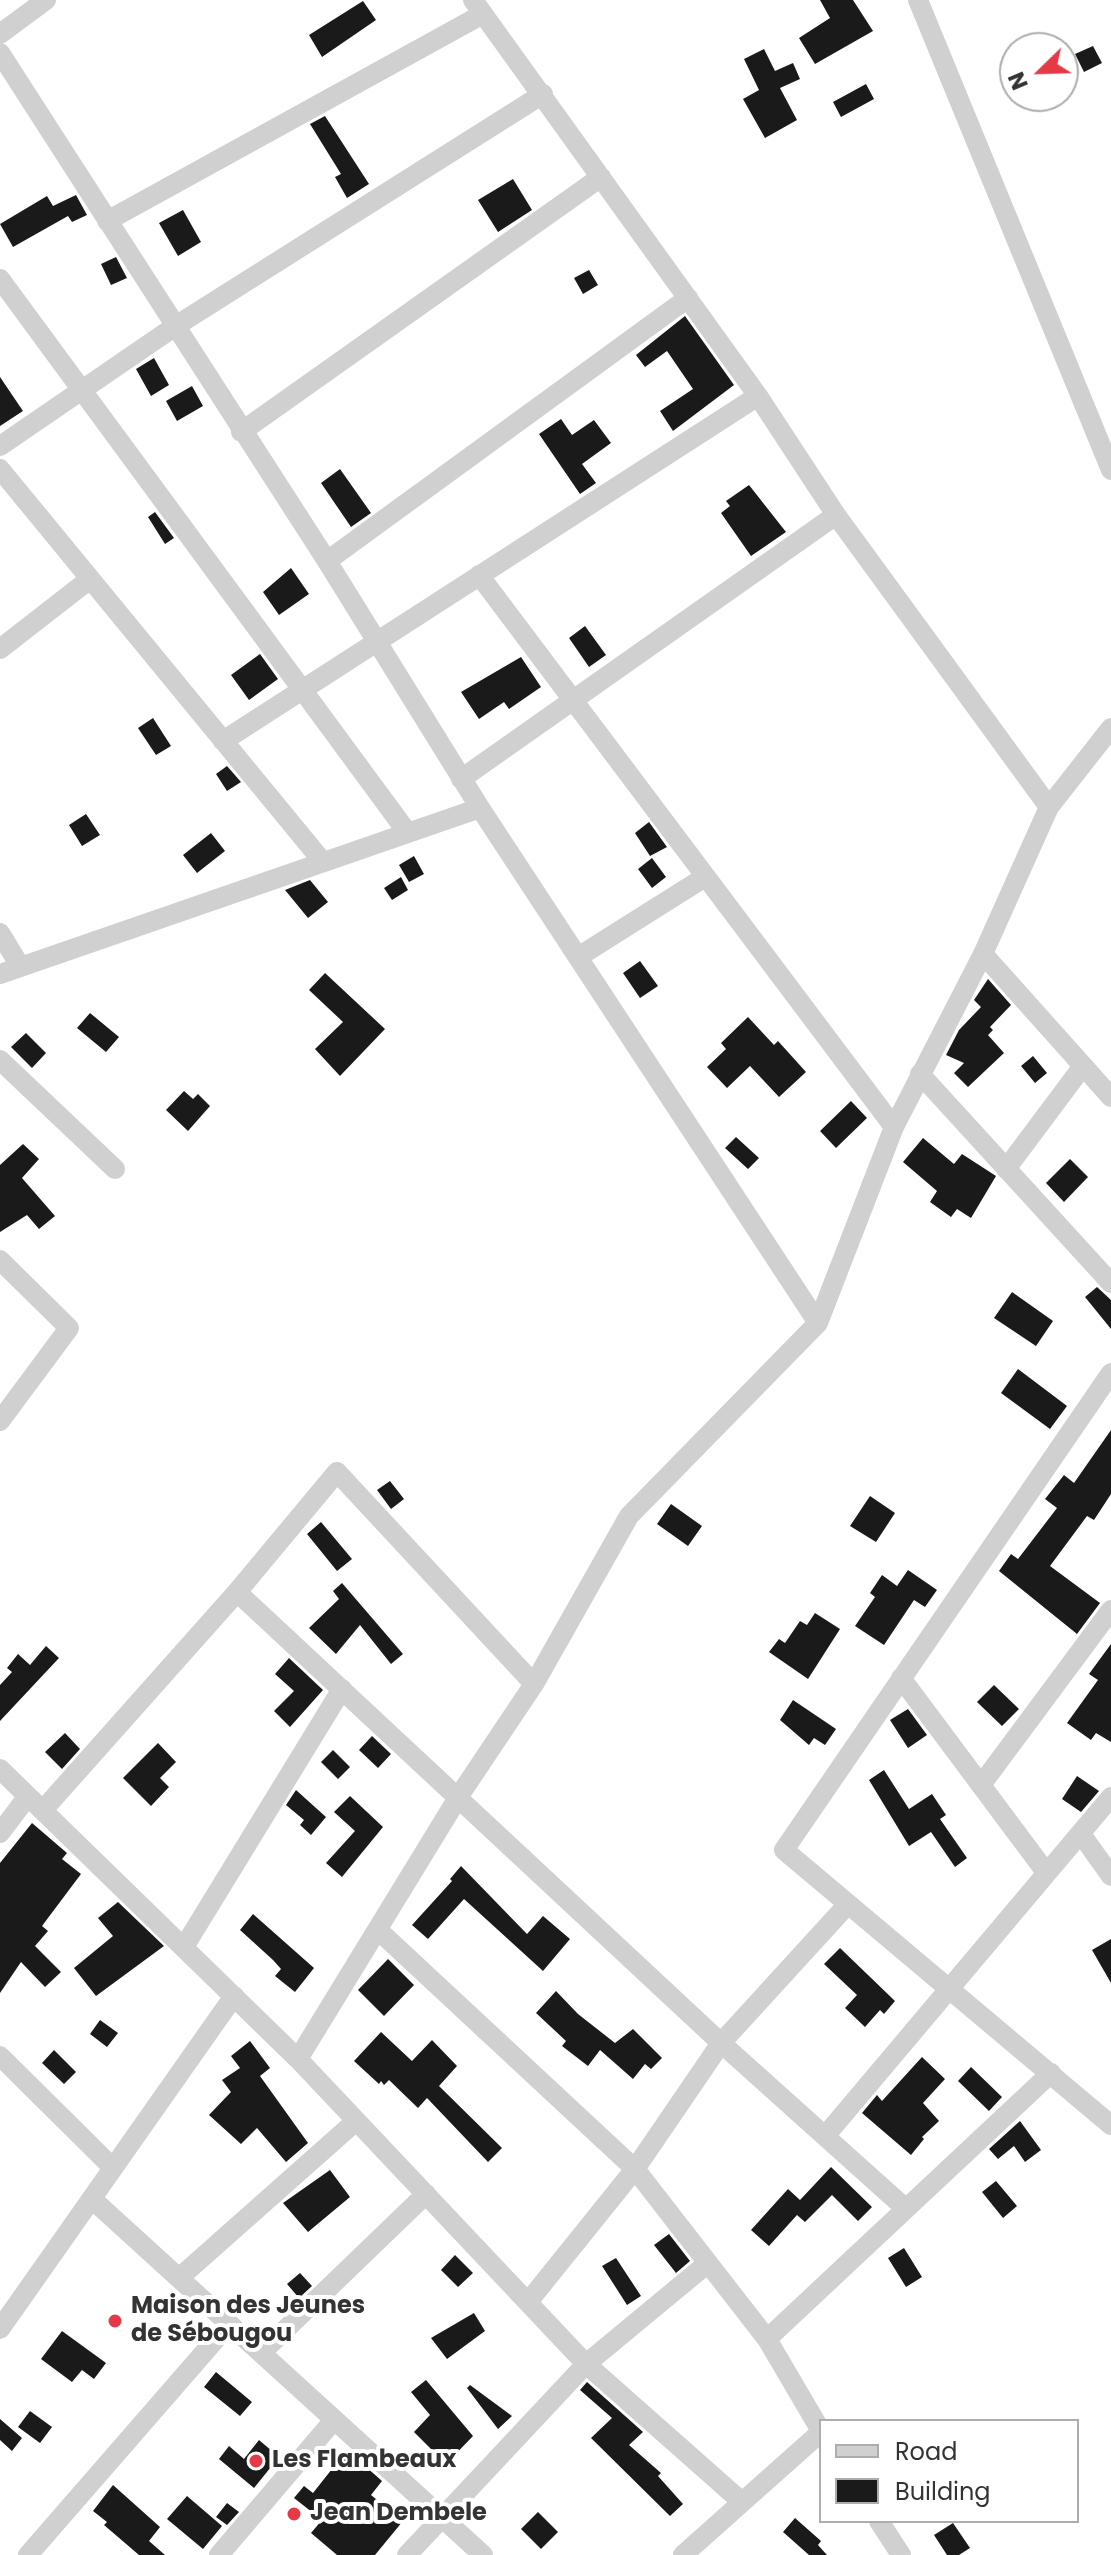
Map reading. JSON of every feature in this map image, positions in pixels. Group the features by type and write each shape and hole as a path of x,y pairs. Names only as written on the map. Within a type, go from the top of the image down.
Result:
{"street":[{"path":"0,34 46,0"},
{"path":"918,0 1111,470"},
{"path":"107,221 478,7 758,396 836,515 1049,807"},
{"path":"0,53 241,432 327,561 461,779 818,1323"},
{"path":"0,446 174,327 543,94"},
{"path":"241,432 601,177"},
{"path":"0,279 407,832"},
{"path":"327,561 688,298"},
{"path":"223,741 758,396"},
{"path":"0,469 323,862"},
{"path":"461,779 836,515"},
{"path":"479,575 894,1127"},
{"path":"0,649 90,579"},
{"path":"298,2059 459,1796 534,1684 629,1516 818,1323 894,1127 983,954 1049,807 1111,728"},
{"path":"0,974 480,808"},
{"path":"578,957 705,877"},
{"path":"0,933 20,966"},
{"path":"983,954 1111,1097"},
{"path":"0,1060 115,1169"},
{"path":"1006,1169 1083,1066"},
{"path":"920,1074 1111,1283"},
{"path":"0,1260 69,1328 0,1421"},
{"path":"1111,1373 784,1850 1111,2125"},
{"path":"0,1833 35,1803 237,1592 337,1472 534,1684"},
{"path":"237,1592 721,2043 905,2208"},
{"path":"981,1785 1111,1610"},
{"path":"901,1678 1045,1871"},
{"path":"184,1947 342,1689"},
{"path":"0,1769 298,2059 586,2364 742,2502"},
{"path":"826,2135 1045,1871 1111,1797"},
{"path":"1081,1834 1111,1876"},
{"path":"528,2302 635,2169 721,2043 848,1904"},
{"path":"378,1930 635,2169 767,2339 819,2429"},
{"path":"0,2329 92,2199 111,2166 234,1996"},
{"path":"0,2056 111,2166"},
{"path":"767,2339 1051,2073"},
{"path":"179,2278 356,2121"},
{"path":"261,2353 426,2194"},
{"path":"92,2199 483,2555"},
{"path":"407,2555 586,2364 708,2263"},
{"path":"28,2555 229,2324"},
{"path":"219,2555 334,2420"},
{"path":"683,2555 819,2434"},
{"path":"880,2523 901,2555"}],"building":[{"path":"820,0 853,0 873,31 815,64 799,38 830,18"},
{"path":"363,1 376,20 322,57 309,35"},
{"path":"1093,46 1102,63 1084,72 1079,52"},
{"path":"764,49 775,71 793,63 800,79 780,88 797,120 765,138 743,99 759,90 744,59"},
{"path":"866,84 874,99 841,117 833,102"},
{"path":"325,116 369,184 347,198 335,177 341,174 310,124"},
{"path":"513,179 532,210 498,232 478,200"},
{"path":"76,195 87,215 72,222 68,216 13,247 0,224 47,196 53,206"},
{"path":"183,210 201,242 178,256 159,223"},
{"path":"116,257 127,278 111,285 101,264"},
{"path":"589,270 598,285 583,294 574,278"},
{"path":"685,316 734,385 673,431 660,411 693,389 667,351 645,367 636,355"},
{"path":"154,358 169,385 151,396 136,369"},
{"path":"0,377 23,411 0,426"},
{"path":"192,386 203,406 177,421 166,401"},
{"path":"561,419 572,435 594,420 611,443 582,464 596,483 580,494 539,434"},
{"path":"340,469 371,513 351,527 321,483"},
{"path":"749,485 786,532 751,556 721,513 730,506 726,501"},
{"path":"155,512 174,538 165,544 148,517"},
{"path":"291,568 309,594 279,615 263,592"},
{"path":"585,626 606,655 589,667 569,638"},
{"path":"260,654 278,679 249,700 231,675"},
{"path":"521,657 541,687 509,709 504,702 479,719 461,692"},
{"path":"153,718 171,746 156,755 138,728"},
{"path":"227,766 241,782 227,791 216,774"},
{"path":"86,814 100,835 82,846 69,825"},
{"path":"649,822 667,847 650,856 635,833"},
{"path":"211,833 225,851 197,873 183,855"},
{"path":"414,856 424,874 409,882 399,865"},
{"path":"652,858 666,877 652,888 638,869"},
{"path":"401,877 408,890 392,900 384,888"},
{"path":"310,880 328,902 308,918 285,890"},
{"path":"640,961 658,986 640,998 623,973"},
{"path":"325,973 385,1029 340,1076 315,1049 343,1022 309,990"},
{"path":"988,979 1011,1005 990,1027 993,1030 988,1035 1004,1053 968,1087 954,1073 964,1063 946,1055 959,1030 981,1007 974,1000"},
{"path":"90,1013 119,1037 106,1052 77,1028"},
{"path":"748,1017 774,1045 778,1041 806,1072 779,1097 750,1066 727,1088 707,1067 726,1049 721,1043"},
{"path":"26,1033 46,1053 32,1068 11,1047"},
{"path":"1033,1056 1047,1073 1035,1083 1021,1066"},
{"path":"184,1091 193,1099 198,1094 210,1106 188,1131 166,1110"},
{"path":"851,1101 867,1118 836,1148 820,1131"},
{"path":"736,1137 759,1158 748,1169 725,1148"},
{"path":"923,1138 954,1164 962,1154 996,1176 971,1218 957,1209 951,1217 930,1202 937,1191 903,1162"},
{"path":"23,1144 39,1159 22,1178 55,1216 39,1229 27,1215 0,1232 0,1165"},
{"path":"1070,1159 1088,1177 1064,1202 1046,1183"},
{"path":"1097,1287 1111,1300 1111,1329 1085,1297"},
{"path":"1012,1292 1053,1321 1036,1346 994,1318"},
{"path":"1018,1369 1067,1406 1050,1429 1001,1393"},
{"path":"1111,1430 1111,1494 1094,1520 1087,1516 1050,1566 1100,1603 1077,1634 999,1571 1011,1554 1018,1559 1057,1508 1045,1499 1064,1475 1074,1483"},
{"path":"390,1481 404,1499 391,1509 377,1490"},
{"path":"870,1496 895,1513 876,1542 850,1526"},
{"path":"671,1504 702,1526 688,1546 657,1524"},
{"path":"321,1522 352,1559 337,1571 307,1534"},
{"path":"908,1570 937,1590 925,1607 914,1600 884,1645 855,1626 875,1597 870,1593 882,1575 897,1586"},
{"path":"342,1583 403,1654 391,1664 360,1625 336,1654 309,1628 339,1599 333,1591"},
{"path":"815,1613 840,1629 808,1679 769,1652 779,1639 785,1643 800,1621 807,1625"},
{"path":"1111,1644 1111,1742 1096,1733 1091,1740 1067,1723 1098,1680 1089,1674"},
{"path":"46,1646 59,1658 0,1721 0,1685 12,1672 7,1668 18,1654 30,1665"},
{"path":"289,1658 323,1690 290,1727 274,1711 294,1691 275,1674"},
{"path":"994,1685 1019,1709 1002,1726 977,1702"},
{"path":"793,1700 836,1729 825,1745 814,1738 809,1745 780,1720"},
{"path":"908,1709 927,1735 908,1748 890,1720"},
{"path":"65,1733 80,1749 62,1769 45,1752"},
{"path":"372,1736 391,1754 378,1768 359,1750"},
{"path":"158,1743 176,1762 160,1778 169,1787 151,1806 123,1778"},
{"path":"333,1750 350,1767 338,1779 321,1762"},
{"path":"884,1770 909,1809 932,1794 946,1815 940,1819 967,1858 955,1867 931,1832 909,1846 869,1780"},
{"path":"1077,1776 1099,1791 1081,1812 1062,1799"},
{"path":"296,1790 326,1817 311,1835 300,1825 304,1820 286,1805"},
{"path":"350,1796 383,1827 342,1877 326,1863 355,1831 334,1812"},
{"path":"32,1823 67,1853 62,1859 81,1874 42,1926 48,1931 35,1946 61,1972 45,1987 21,1962 0,1993 0,1863"},
{"path":"461,1866 527,1934 543,1916 570,1939 543,1971 464,1899 428,1939 412,1925 452,1881 450,1879"},
{"path":"118,1902 164,1946 96,1996 74,1968 113,1936 98,1918"},
{"path":"253,1914 314,1968 295,1992 275,1976 281,1969 240,1930"},
{"path":"1111,1939 1111,1983 1092,1950"},
{"path":"840,1948 895,2001 884,2014 880,2010 865,2027 845,2008 857,1995 824,1964"},
{"path":"388,1959 414,1985 384,2016 358,1990"},
{"path":"556,1991 578,2014 615,2043 633,2029 662,2058 651,2069 645,2064 633,2079 600,2050 588,2066 562,2046 566,2041 536,2013"},
{"path":"100,2020 118,2033 107,2047 90,2034"},
{"path":"381,2032 412,2061 432,2040 457,2066 439,2086 502,2148 488,2162 427,2098 418,2108 389,2080 384,2085 381,2081 379,2084 354,2061"},
{"path":"250,2041 270,2068 260,2076 308,2143 286,2162 257,2128 241,2144 209,2115 231,2092 222,2080 240,2068 231,2056"},
{"path":"54,2050 76,2072 64,2084 42,2063"},
{"path":"922,2057 945,2079 923,2103 939,2121 922,2137 924,2139 911,2155 862,2113 877,2095 882,2101"},
{"path":"971,2067 1002,2097 989,2111 958,2081"},
{"path":"1020,2121 1041,2150 1025,2162 1014,2146 998,2159 989,2149"},
{"path":"831,2167 872,2207 858,2221 832,2195 805,2222 797,2215 769,2246 751,2230 788,2189 800,2200"},
{"path":"330,2170 350,2197 308,2232 283,2203"},
{"path":"996,2181 1017,2206 1003,2218 982,2192"},
{"path":"669,2234 690,2261 676,2273 654,2245"},
{"path":"904,2248 922,2277 906,2287 888,2258"},
{"path":"455,2255 473,2273 458,2287 441,2270"},
{"path":"616,2258 641,2296 627,2305 602,2266"},
{"path":"300,2273 312,2286 299,2298 287,2284"},
{"path":"474,2313 485,2331 447,2359 431,2338"},
{"path":"62,2331 106,2363 94,2379 82,2370 72,2382 41,2359"},
{"path":"216,2372 252,2402 240,2416 204,2387"},
{"path":"426,2380 473,2436 446,2464 414,2432 430,2415 411,2392"},
{"path":"587,2382 643,2432 629,2445 661,2473 658,2476 683,2504 670,2516 591,2438 612,2418 580,2390"},
{"path":"470,2385 512,2416 498,2429 467,2388"},
{"path":"30,2411 52,2427 40,2443 18,2427"},
{"path":"0,2419 22,2438 12,2451 0,2440"},
{"path":"259,2440 279,2457 254,2488 219,2459 229,2446 244,2459"},
{"path":"347,2450 382,2481 371,2495 403,2521 375,2555 337,2555 311,2533 322,2520 294,2498 304,2486 313,2493"},
{"path":"113,2485 160,2527 149,2541 165,2555 139,2555 104,2525 107,2522 93,2511"},
{"path":"187,2496 222,2526 203,2549 167,2519"},
{"path":"227,2503 239,2512 227,2525 216,2517"},
{"path":"538,2512 558,2532 541,2549 521,2529"},
{"path":"795,2518 821,2541 818,2545 827,2555 809,2555 783,2532"},
{"path":"953,2523 970,2548 959,2555 947,2555 934,2535"}],"place":[{"name":"Maison des Jeunes de Sébougou","path":"115,2321"},
{"name":"Les Flambeaux","path":"256,2461"},
{"name":"Jean Dembele","path":"294,2514"}]}
